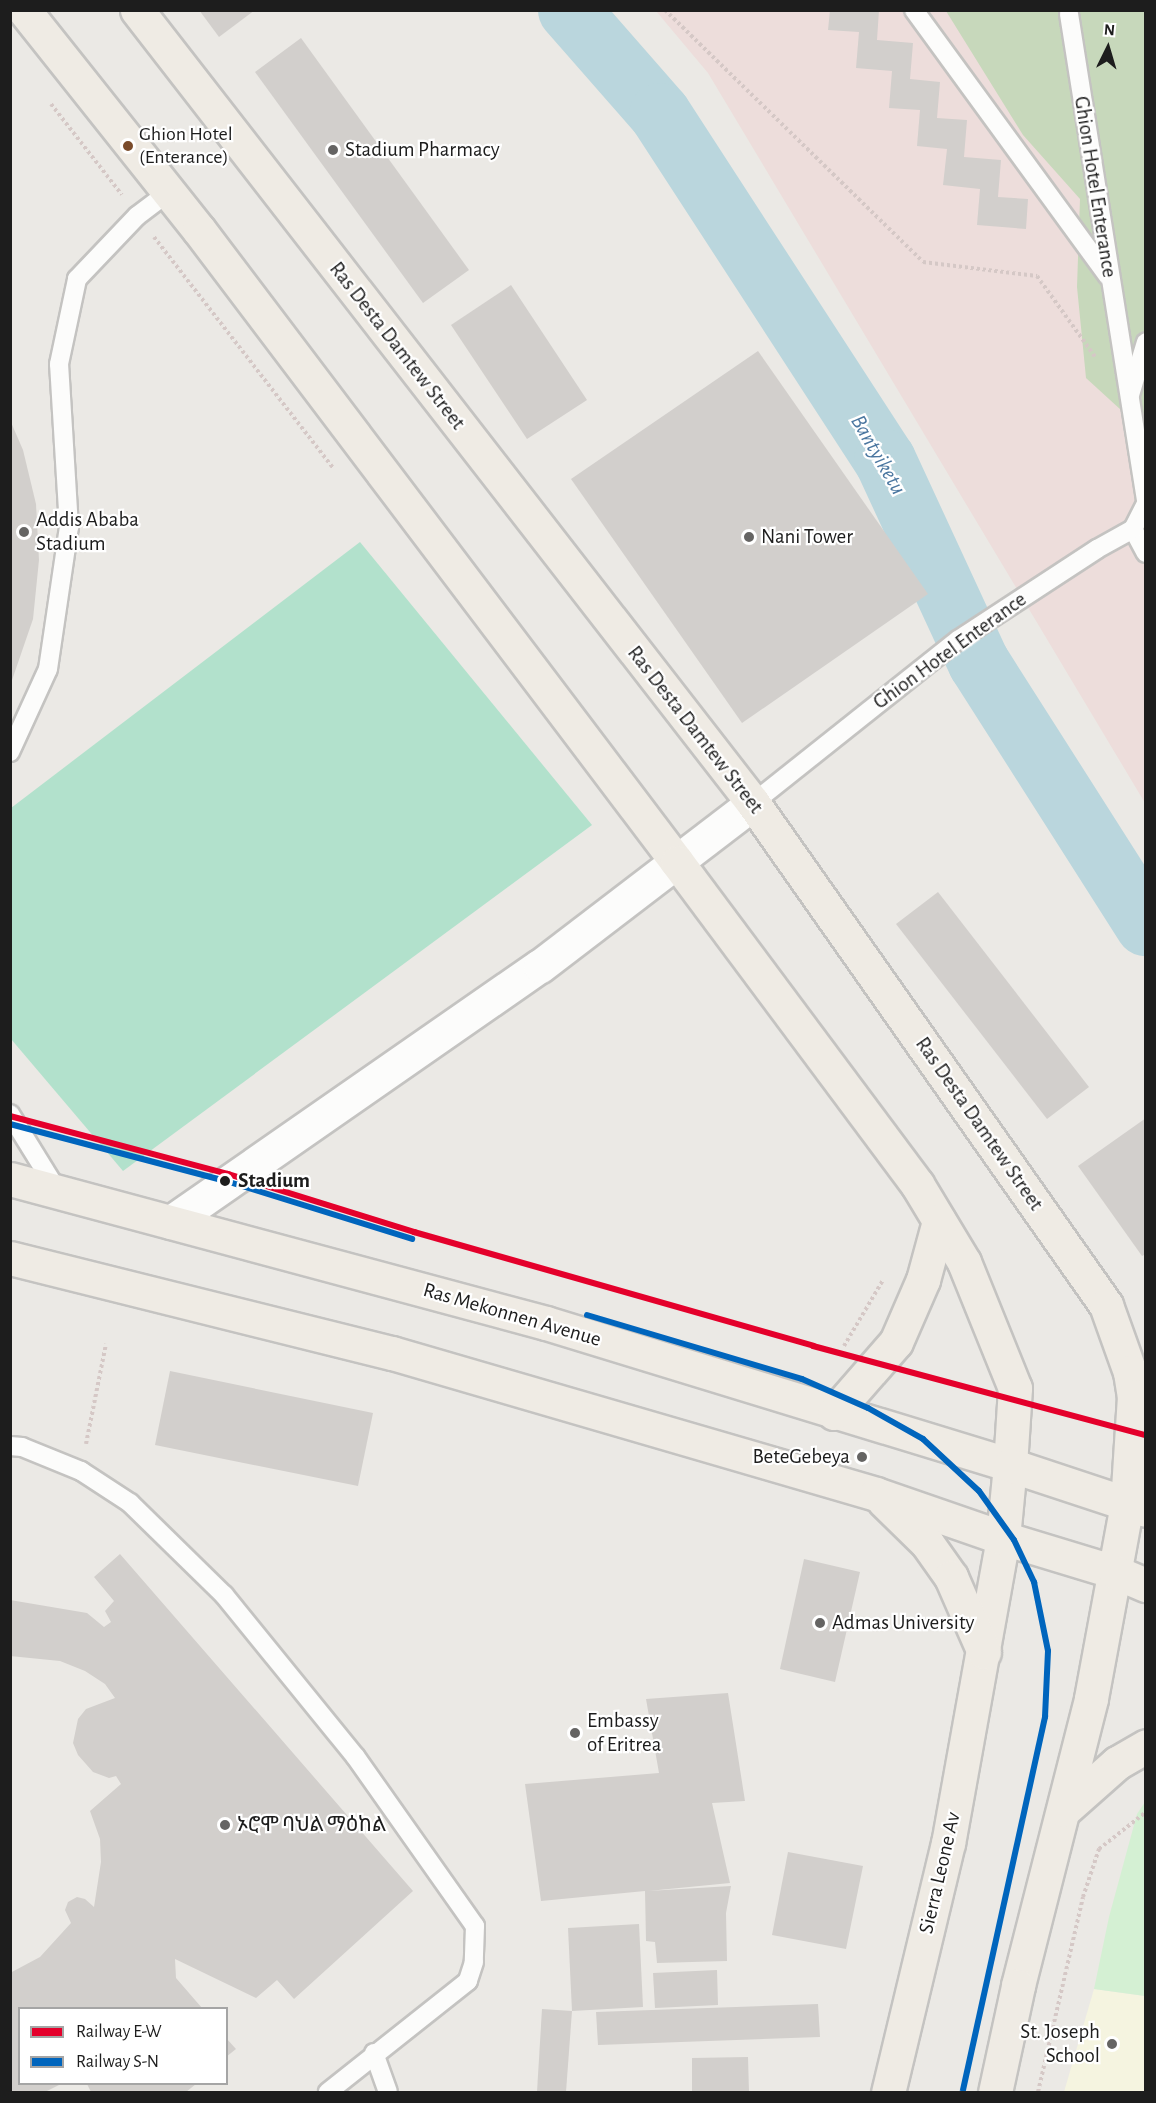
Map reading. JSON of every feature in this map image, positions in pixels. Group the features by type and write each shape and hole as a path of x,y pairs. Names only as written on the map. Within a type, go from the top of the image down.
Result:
{"main road":[{"path":"24,10 169,192 677,862 917,1184 964,1262 1015,1388 1010,1465"},
{"name":"Ras Desta Damtew Street","path":"137,10 753,803 1106,1305 1130,1372 1134,1396 1136,1507 1115,1572 1091,1699 1018,1986 995,2092"},
{"name":"Ras Mekonnen Avenue","path":"10,1179 546,1323 1010,1465 1136,1507"},
{"path":"834,1413 896,1342 923,1280 939,1221"},
{"path":"10,1258 392,1353 876,1494 1003,1538 1115,1572 1146,1585"},
{"path":"1106,1305 1146,1342"},
{"name":"Sierra Leone Av","path":"888,2092 948,1843 1003,1538 1010,1465"},
{"path":"876,1494 927,1543 951,1577 984,1652"},
{"path":"1064,1810 1117,1763 1146,1746"}],"street":[{"path":"171,1222 540,966 753,803"}],"lane":[{"path":"914,10 1109,278"},
{"name":"Ghion Hotel Enterance","path":"753,803 958,640 997,613 1133,529 1146,503 1128,403 1069,14"},
{"path":"10,752 48,669 69,527 59,364 77,279 138,216 169,192"},
{"path":"1128,403 1146,342"},
{"path":"1133,529 1146,553"},
{"path":"10,1114 57,1190"},
{"path":"10,1446 22,1447 81,1471 130,1503 224,1595 355,1756 475,1926 474,1962 468,1981 374,2053 328,2092"},
{"path":"374,2053 388,2092"}],"path":[{"path":"665,10 923,262 1036,276 1128,403"},
{"path":"46,97 333,469"},
{"path":"838,1356 885,1278"},
{"path":"81,1471 106,1344"},
{"path":"1038,2092 1083,1897 1099,1849 1146,1812"}],"shaded area":[{"path":"656,11 1145,11 1145,803 708,73"},
{"path":"946,11 1145,11 1145,414 1121,410 1086,378 1077,287 1080,199 1023,135"},
{"name":"St. Joseph School","path":"1094,1989 1145,1996 1145,2092 1064,2092"}],"green space":[{"path":"360,542 592,825 123,1171 11,1039 11,808"},
{"path":"1145,1802 1145,1996 1094,1989 1109,1917 1137,1814"}],"building":[{"path":"199,10 255,10 219,37"},
{"path":"830,10 879,10 877,40 913,43 910,79 940,82 937,118 967,120 964,157 1001,160 998,197 1028,199 1026,229 977,225 980,189 943,185 947,149 917,146 920,110 889,108 892,71 856,68 859,32 828,30"},
{"path":"301,38 469,270 423,303 255,72"},
{"path":"511,285 587,400 527,439 451,325"},
{"name":"Nani Tower","path":"758,351 928,594 742,723 571,479"},
{"name":"Addis Ababa Stadium","path":"10,420 23,450 36,504 39,560 33,619 10,686"},
{"path":"938,892 1089,1087 1047,1119 896,924"},
{"path":"1146,1118 1146,1254 1142,1256 1078,1166"},
{"path":"170,1371 373,1413 358,1486 155,1445"},
{"name":"ኦሮሞ ባህል ማዕከል","path":"120,1554 413,1891 294,1999 277,1980 256,1998 175,1959 176,1978 201,2007 18,2007 18,2085 59,2085 45,2092 10,2092 10,1973 40,1957 71,1923 65,1910 68,1902 77,1897 85,1899 94,1907 101,1862 100,1839 90,1811 121,1784 116,1776 109,1778 93,1772 78,1755 73,1743 78,1719 86,1709 115,1698 105,1684 85,1671 60,1661 10,1656 10,1600 87,1613 104,1627 111,1622 105,1611 114,1601 94,1577"},
{"path":"804,1559 860,1572 835,1682 780,1669"},
{"path":"728,1693 745,1801 712,1803 730,1883 648,1891 731,1886 726,1913 727,1961 657,1963 655,1942 646,1941 645,1891 541,1901 525,1784 659,1773 646,1699"},
{"path":"788,1852 863,1866 846,1949 772,1935"},
{"path":"639,1924 643,2007 572,2011 568,1928"},
{"path":"717,1970 718,2005 655,2008 653,1973"},
{"path":"818,2004 820,2037 598,2045 596,2012"},
{"path":"542,2009 572,2011 566,2092 537,2092"},
{"path":"228,2040 236,2049 228,2055"},
{"path":"748,2057 749,2092 692,2092 692,2058"},
{"path":"88,2085 195,2085 186,2092 91,2092"}],"waterway":[{"name":"Bantyiketu","path":"569,10 660,114 885,460 979,663 1146,925"}],"rail line":[{"name":"E-W","path":"10,1116 228,1174 414,1232 813,1346 1146,1435"},
{"name":"S-N","path":"10,1124 226,1181 412,1239"},
{"name":"S-N","path":"587,1315 802,1379 868,1408 923,1439 979,1491 1014,1540 1034,1582 1048,1651 1045,1717 963,2090"}],"place":[{"name":"Ghion Hotel (Enterance)","path":"128,146"},
{"name":"Stadium Pharmacy","path":"333,150"},
{"name":"Addis Ababa Stadium","path":"24,532"},
{"name":"Nani Tower","path":"749,537"},
{"name":"Stadium","path":"225,1181"},
{"name":"BeteGebeya","path":"862,1457"},
{"name":"Admas University","path":"820,1623"},
{"name":"Embassy of Eritrea","path":"575,1733"},
{"name":"ኦሮሞ ባህል ማዕከል","path":"225,1825"},
{"name":"St. Joseph School","path":"1112,2044"}]}
